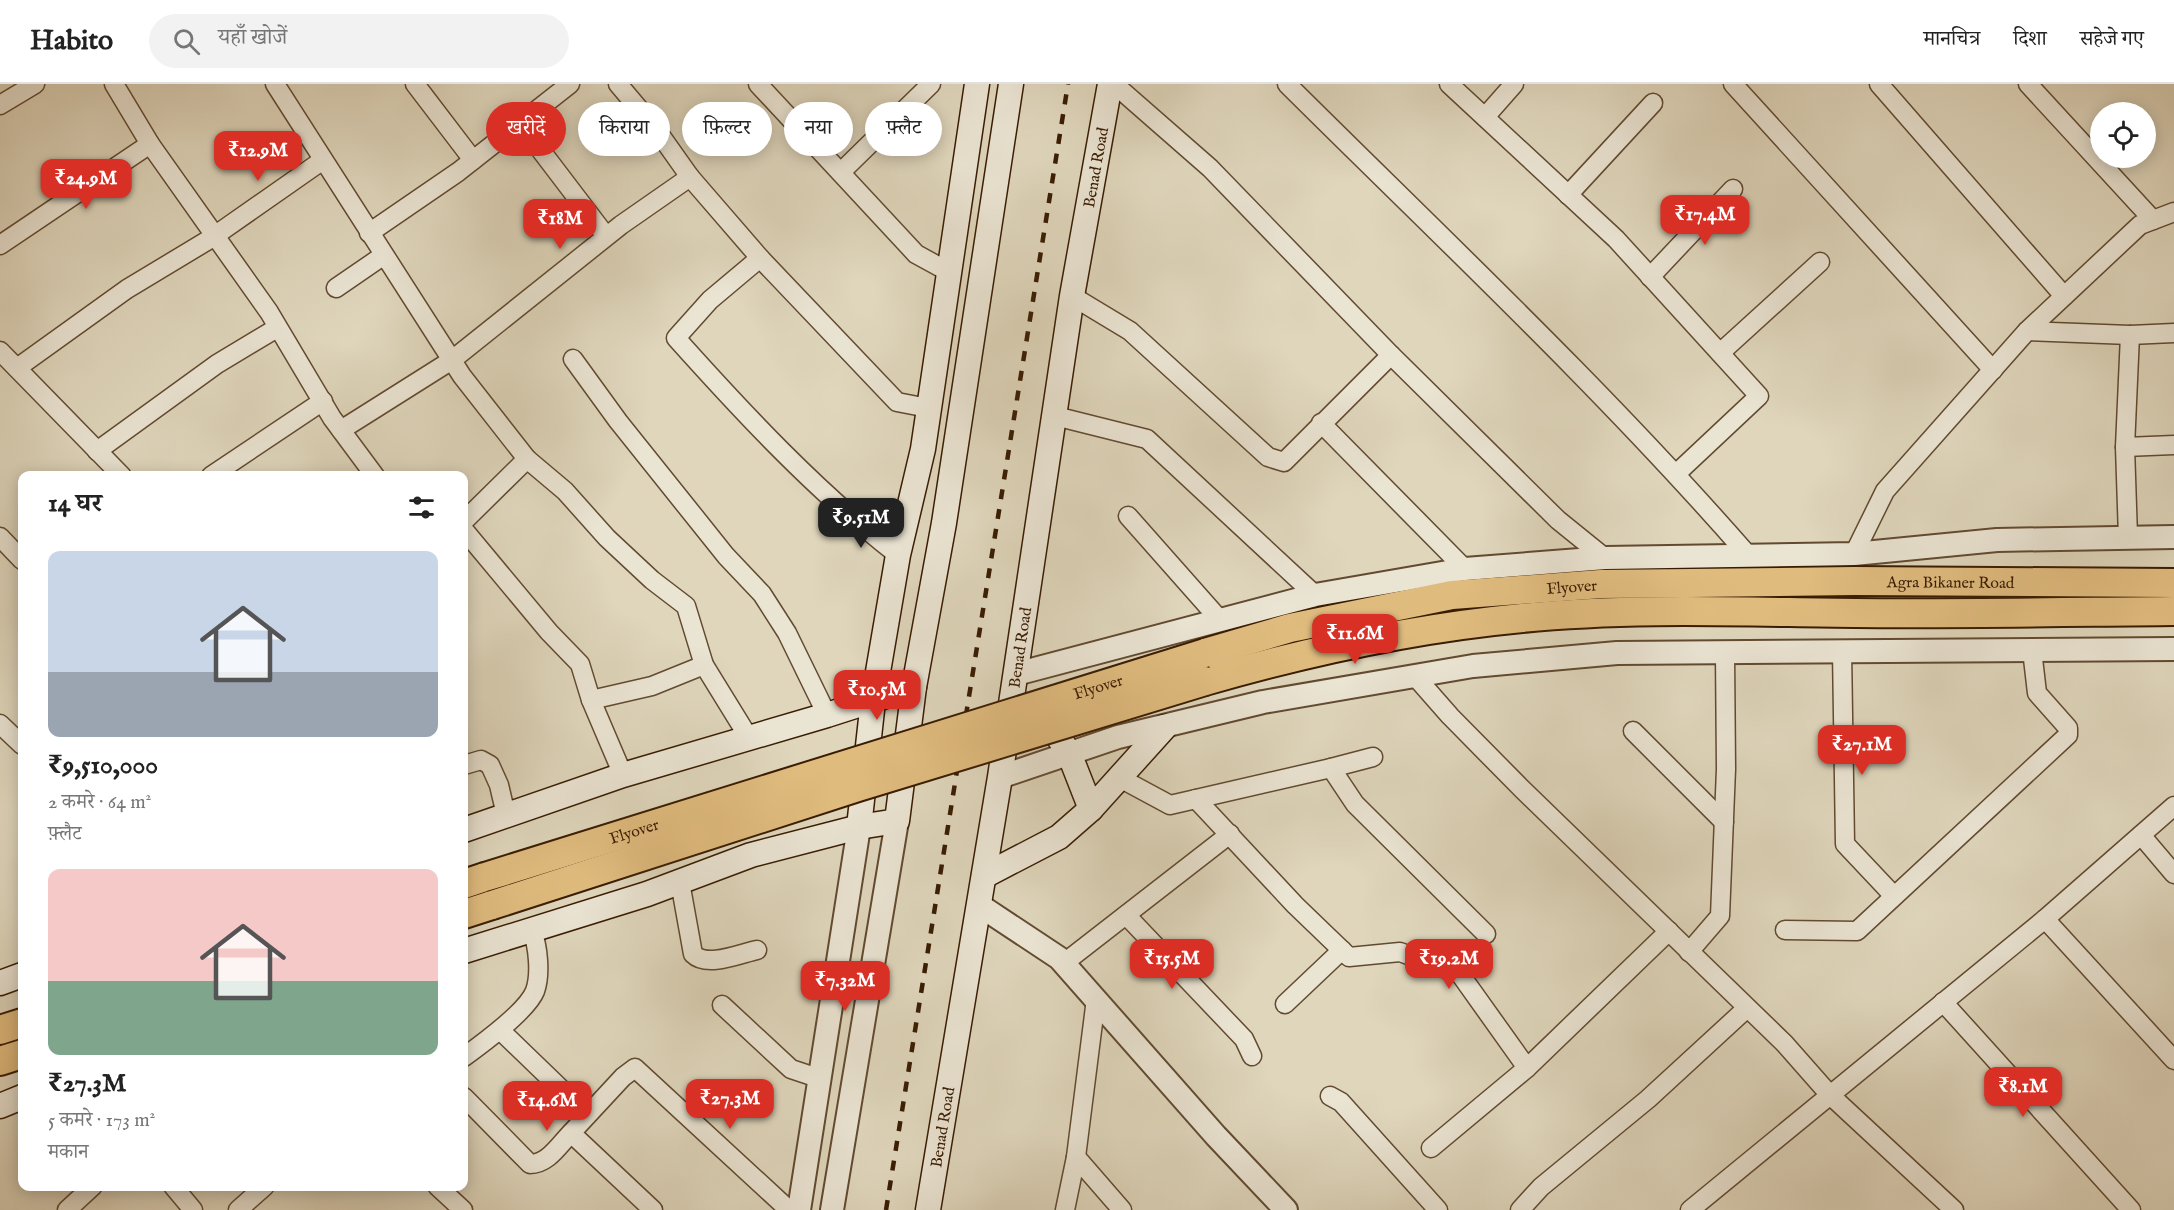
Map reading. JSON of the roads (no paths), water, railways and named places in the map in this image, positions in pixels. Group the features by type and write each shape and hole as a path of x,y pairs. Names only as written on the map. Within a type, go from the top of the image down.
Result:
{"highway":[{"name":"Agra Bikaner Road","path":"1728,582 2174,583"},
{"name":"Flyover","path":"474,880 1290,628 1452,595 1601,584 1728,582"},
{"name":"Flyover","path":"468,913 858,787 1270,662 1461,625 1525,617 1730,611 1857,614 2174,611"},
{"path":"0,1030 18,1024"},
{"path":"0,1061 18,1055"}],"main road":[{"path":"859,827 873,701 898,555 923,450 977,84"},
{"path":"468,950 680,882 751,855 859,827 897,821 914,687 944,523 1011,84"},
{"name":"Benad Road","path":"928,1210 1000,777 1072,296 1112,84"},
{"path":"1016,675 1070,753 1091,809"},
{"path":"468,829 623,775 914,687"},
{"path":"984,876 1059,837 1091,809 1165,727"},
{"path":"0,983 18,976"},
{"path":"0,1106 18,1099"}],"street":[{"path":"0,105 35,84"},
{"path":"114,84 150,144 269,312 341,430 371,471"},
{"path":"275,84 452,360 526,459 565,491 607,538 652,580 686,606 704,665 749,738"},
{"path":"415,84 473,160"},
{"path":"547,102 570,84"},
{"path":"618,84 656,129 690,177 760,258 897,402 928,408"},
{"path":"758,84 916,254 949,272"},
{"path":"841,172 931,84"},
{"path":"1112,84 1210,168 1391,355 1558,520 1605,558"},
{"path":"1287,84 1677,473 1748,554"},
{"path":"1449,84 1616,239 1759,396 1677,473"},
{"path":"1485,117 1514,84"},
{"path":"1733,84 1993,369"},
{"path":"1879,84 2064,296"},
{"path":"2028,84 2153,220"},
{"path":"1569,195 1653,104"},
{"path":"0,245 150,144"},
{"path":"369,233 486,150"},
{"path":"545,156 606,236"},
{"path":"17,368 127,290 214,236 323,160"},
{"path":"341,430 452,360 606,236 690,177"},
{"path":"1650,277 1733,189"},
{"path":"1854,554 1885,491 2027,331 2140,225 2174,212"},
{"path":"336,288 384,255"},
{"path":"760,258 710,300 676,338 728,396 798,466 870,534 898,555"},
{"path":"1720,353 1820,262"},
{"path":"1072,296 1130,331 1268,457 1284,462 1391,355"},
{"path":"97,451 218,364 278,328"},
{"path":"2027,331 2174,333"},
{"path":"2128,537 2126,447 2130,334"},
{"path":"0,351 117,471"},
{"path":"573,359 625,431 726,556 762,594 787,633 827,715"},
{"path":"218,471 323,401"},
{"path":"1055,416 1147,439 1315,595"},
{"path":"1321,423 1465,569"},
{"path":"2126,447 2174,445"},
{"path":"468,517 526,459"},
{"path":"1128,516 1220,620"},
{"path":"468,535 549,632 580,664 591,700 623,775"},
{"path":"0,537 18,556"},
{"path":"1016,675 1315,595 1465,569 1605,558 1854,554 1997,540 2174,537"},
{"path":"1000,777 1118,737 1263,702 1473,666 1617,653 2174,649"},
{"path":"1842,650 1845,844 1894,896"},
{"path":"1785,930 1857,931 2068,735 2068,728 2037,693 2032,650"},
{"path":"1689,952 1720,916 1724,822 1725,653"},
{"path":"591,700 651,686 704,665"},
{"path":"1414,675 1497,764 1784,1043 1829,1094 1954,1210"},
{"path":"0,724 18,741"},
{"path":"1633,732 1724,822"},
{"path":"1118,777 1170,806 1373,757"},
{"path":"468,764 481,760 490,765 499,785 506,815"},
{"path":"1331,768 1355,804 1486,934"},
{"path":"1196,799 1295,905 1349,957 1400,952 1460,974 1527,1068"},
{"path":"1690,1210 2045,919 2174,806"},
{"path":"832,1210 897,821"},
{"path":"799,1210 859,827"},
{"path":"1064,963 1230,834"},
{"path":"2141,835 2174,874"},
{"path":"680,882 693,954 698,959 706,961 757,950"},
{"path":"979,905 1064,963 1216,1136 1286,1210"},
{"path":"1126,915 1244,1039 1252,1056"},
{"path":"2045,919 2174,1060"},
{"path":"468,1054 500,1029 535,991 536,940 532,931"},
{"path":"1431,1148 1527,1068 1669,931"},
{"path":"1286,1004 1342,950"},
{"path":"1065,1210 1076,1157 1096,999"},
{"path":"1943,1002 2131,1210"},
{"path":"722,1005 791,1069 818,1078"},
{"path":"1520,1210 1541,1187 1648,1099 1747,1008"},
{"path":"500,1029 587,1114"},
{"path":"468,1101 530,1164 539,1164 550,1156 587,1114 635,1068 789,1210"},
{"path":"1330,1096 1341,1102 1438,1210"},
{"path":"571,1133 653,1210"},
{"path":"1076,1157 1122,1210"},
{"path":"66,1210 87,1191"},
{"path":"178,1191 194,1210"},
{"path":"238,1210 259,1191"},
{"path":"442,1191 463,1210"}],"railway":[{"path":"886,1210 1068,84"}]}
